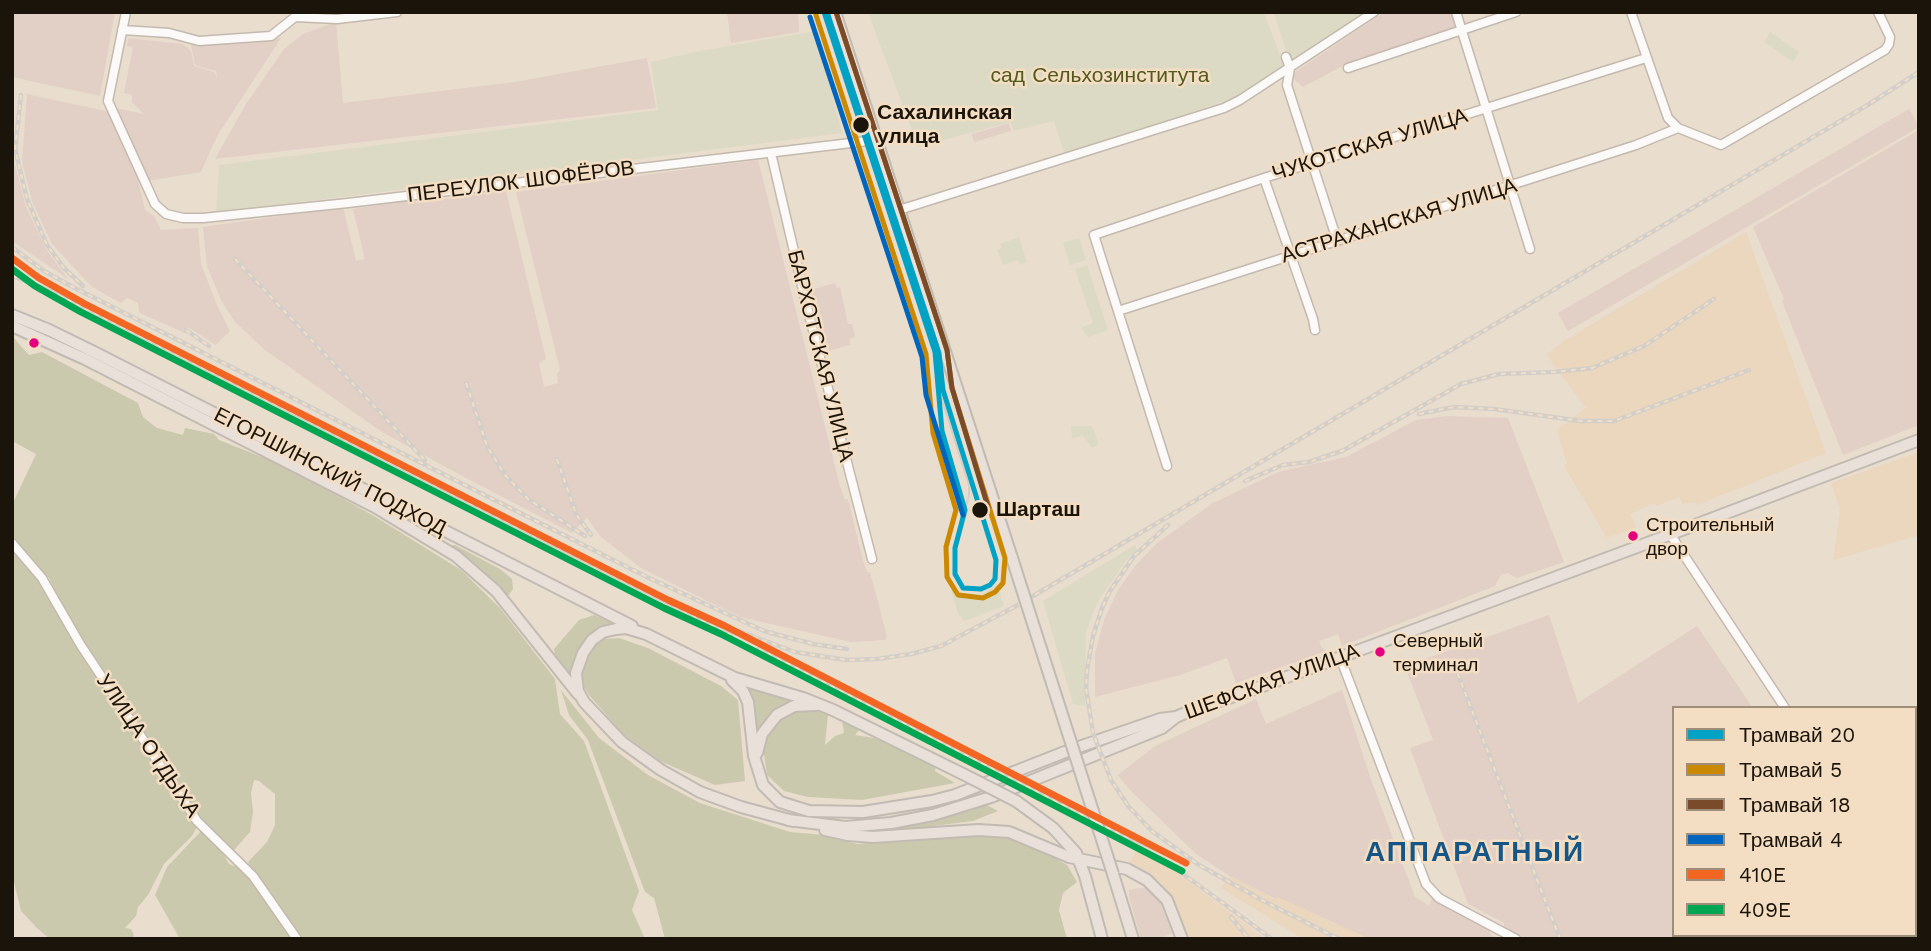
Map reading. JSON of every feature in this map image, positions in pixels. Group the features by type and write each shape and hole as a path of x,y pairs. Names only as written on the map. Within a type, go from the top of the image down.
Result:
{"main road":[{"path":"835,12 1133,939"},
{"name":"ЕГОРШИНСКИЙ ПОДХОД","path":"12,315 78,344 722,673"},
{"name":"ЕГОРШИНСКИЙ ПОДХОД","path":"12,326 85,359 375,507 456,556 496,591 584,702 622,742 661,771 700,792 788,820"},
{"name":"ШЕФСКАЯ УЛИЦА","path":"1176,717 1919,440"},
{"path":"584,702 577,685 576,673 583,653 592,640 603,632 616,629 626,628 646,634"},
{"path":"722,673 833,710 1016,802 1053,828 1079,858 1102,939"},
{"path":"722,673 747,697 757,770 768,793 795,808 840,813 887,810 956,795 1083,746 1160,719 1176,717"},
{"path":"757,770 758,742 777,715 800,705 816,705 833,710"},
{"path":"788,820 845,827 891,823 933,815 991,797 1162,728 1176,717"},
{"path":"788,820 859,836 1002,830 1069,857 1127,869 1153,884 1167,900 1182,939"}],"street":[{"path":"126,12 122,30 169,33 199,41 271,36 295,17 337,19 397,12"},
{"path":"899,210 1224,107 1240,100 1374,12"},
{"path":"1457,12 1530,249"},
{"path":"1348,68 1516,12"},
{"path":"1631,12 1668,118 1678,128 1721,145 1885,50 1889,44 1888,31 1878,12"},
{"name":"ПЕРЕУЛОК ШОФЁРОВ","path":"122,30 108,102 155,204 166,214 183,218 207,218 876,140"},
{"path":"1286,57 1290,68 1287,85 1337,240"},
{"name":"ЧУКОТСКАЯ УЛИЦА","path":"1118,311 1094,236 1312,162 1646,58"},
{"name":"АСТРАХАНСКАЯ УЛИЦА","path":"1118,311 1511,186 1636,145 1678,128"},
{"name":"БАРХОТСКАЯ УЛИЦА","path":"771,153 807,307 872,559"},
{"path":"1264,178 1315,330"},
{"path":"1118,311 1167,466"},
{"path":"1670,534 1783,706"},
{"name":"УЛИЦА ОТДЫХА","path":"12,543 42,578 80,644 197,821 253,876 297,939"},
{"path":"1340,657 1426,884 1439,898 1516,939"}],"shaded area":[{"path":"12,12 115,12 100,96 12,77"},
{"path":"727,12 798,12 799,32 731,43"},
{"path":"1384,12 1453,12 1458,28 1346,64 1303,87 1291,75"},
{"path":"336,22 343,103 515,82 647,58 656,108 215,159 246,104 284,49 303,34"},
{"path":"128,38 183,44 191,51 194,66 214,72 217,78 216,71 195,65 191,45 281,38 217,136 201,172 147,181 115,108 144,114 132,102 132,95 124,93 133,47 127,46"},
{"path":"27,94 110,112 135,167 145,210 154,216 161,230 198,228 201,264 230,331 216,345 188,327 185,333 142,314 139,312 138,303 127,298 121,303 92,287 52,244 32,201 22,162"},
{"path":"1909,109 1919,127 1568,331 1558,313"},
{"path":"1009,123 1011,131 974,142 972,134"},
{"path":"1919,130 1919,425 1843,455 1782,301 1784,299 1753,227"},
{"path":"12,154 26,207 46,249 68,279 12,241"},
{"path":"758,160 840,486 845,500 848,499 862,557 867,572 870,572 887,637 885,640 851,642 740,617 641,568 601,537 587,518 572,533 382,432 265,350 235,322 221,300 207,266 203,227 343,207 356,261 365,259 353,209 414,199 415,203 506,191 546,359 539,363 544,387 558,383 557,374 560,370 516,192"},
{"name":"Строительный двор","path":"1746,232 1826,453 1697,505 1695,502 1682,504 1679,497 1657,506 1655,503 1630,514 1637,527 1607,538 1564,466 1567,464 1557,430 1586,408 1546,355 1564,341"},
{"path":"835,283 837,288 840,287 848,324 852,324 855,337 849,339 850,345 824,352 808,291"},
{"path":"12,336 29,355 42,352 138,403 143,417 157,428 183,435 185,428 214,434 219,440 282,465 374,516 461,570 500,608 555,679 560,714 584,741 639,891 632,910 645,939 302,939 265,890 248,862 267,842 275,825 275,794 254,780 250,832 234,850 203,824 122,704 66,613 49,578 12,540 12,505 36,454 12,441"},
{"path":"1447,416 1508,418 1564,562 1517,578 1508,573 1501,575 1495,586 1342,646 1338,634 1319,641 1327,651 1236,683 1227,658 1180,675 1095,697 1095,654 1104,620 1118,590 1136,565 1157,543 1213,503 1278,472 1346,457 1416,420"},
{"path":"1919,452 1919,535 1833,560 1840,509 1831,483"},
{"path":"455,545 500,569 512,579 513,589 508,596 450,546"},
{"path":"12,551 39,580 76,646 197,827 192,836 164,864 148,895 138,907 136,916 125,928 131,929 134,935 132,939 50,939 21,911 12,874"},
{"path":"594,615 617,625 598,631 572,679 555,655 554,649 579,620"},
{"path":"1549,615 1578,703 1697,626 1752,706 1672,706 1672,937 1910,939 1526,939 1504,927 1504,923 1468,904 1410,748 1433,740 1405,666"},
{"path":"619,638 648,648 721,686 738,700 745,781 715,785 660,761 622,733 582,683 582,667 590,648 604,639"},
{"path":"735,678 803,698 788,708 758,742 749,706"},
{"path":"561,690 599,738 648,775 700,803 790,832 825,835 857,844 984,833 1005,837 1047,854 1067,865 1077,882 1063,893 1059,910 1067,939 665,939 654,898 645,892 588,740 569,715"},
{"path":"1342,690 1370,777 1415,897 1429,906 1432,898 1487,929 1495,939 1370,939 1278,897 1276,899 1230,876 1196,854 1118,775 1155,746 1256,699 1266,724"},
{"path":"793,710 814,710 828,715 825,745 835,736 844,733 842,720 861,728 855,735 874,738 908,752 936,766 935,771 955,783 862,800 808,797 784,791 767,775 763,748 768,732 779,717"},
{"path":"1919,720 1919,859 1917,856"},
{"path":"981,802 998,811 973,821 903,830 901,823"},
{"path":"201,831 223,853 229,864 247,871 293,939 180,939 155,895 167,867"},
{"path":"1138,849 1176,872 1265,939 1189,939 1162,883 1130,862"},
{"path":"1230,876 1275,899 1277,896 1370,939 1303,939 1221,888"},
{"path":"1148,887 1158,898 1172,933 1159,939 1141,939 1129,897 1129,890"}],"green space":[{"name":"сад Сельхозинститута","path":"868,12 1264,12 1284,67 1239,96 1065,156 1054,121 1014,131 1010,122 918,147"},
{"path":"1273,12 1368,12 1291,63"},
{"path":"816,31 842,133 216,213 219,165 658,110 651,62"},
{"path":"1770,32 1799,52 1793,62 1764,42"},
{"path":"1019,237 1027,262 1020,265 1018,260 1003,265 997,250 1002,248 1000,244"},
{"path":"1079,238 1086,260 1070,265 1063,243"},
{"path":"1087,265 1108,330 1088,337 1081,328 1093,323 1075,269"},
{"path":"1071,426 1092,426 1099,444 1092,448 1083,436 1072,438"},
{"path":"1135,545 1137,550 1098,601 1086,632 1085,706 1073,704 1043,601"},
{"path":"997,584 1004,606 964,621 958,613 951,591 980,595"}],"tram line":[{"name":"20","path":"824,12 935,352 942,431 965,510 955,548 955,574 963,588 981,589 995,579 996,560 943,390 939,353 827,12"},
{"name":"5","path":"816,15 926,354 933,433 956,510 946,547 947,577 958,595 983,598 995,592 1003,583 1005,558 952,388 947,350 836,12"},
{"name":"18","path":"836,12 947,350 952,388 988,507"},
{"name":"4","path":"810,17 922,357 926,395 963,515"},
{"path":"939,390 969,485 965,510"}],"railway":[{"path":"725,626 795,652 846,660 911,654 941,646 1016,606 1866,106 1919,72"},
{"path":"21,95 15,149 27,199 47,245 64,268 83,286"},
{"path":"12,247 44,271 71,286 647,577 764,631 813,644 847,649"},
{"path":"235,259 425,460"},
{"path":"12,276 101,316 731,635"},
{"path":"1245,481 1283,465 1309,462 1342,451 1461,384 1499,374 1592,368 1644,346 1714,299"},
{"path":"186,330 209,346"},
{"path":"1419,414 1454,407 1494,409 1581,421 1614,421 1749,370"},
{"path":"466,383 487,446 505,475 528,499 585,536"},
{"path":"557,459 576,514 591,535"},
{"path":"1168,525 1134,556 1102,608 1093,636 1087,670 1086,688 1093,733 1111,780 1129,807 1152,831 1199,865 1260,899"},
{"path":"759,649 1112,830 1178,859"},
{"path":"1454,664 1560,939"},
{"path":"1164,860 1272,939"},
{"path":"1252,895 1339,939"},
{"path":"1231,917 1249,939"}],"transit line":[{"name":"410E","path":"12,258 39,278 85,304 668,600 725,626 1186,863"},
{"name":"409E","path":"12,269 35,286 81,312 664,608 721,634 1182,871"}],"place":[{"name":"Сахалинская улица","path":"861,125"},
{"name":"Шарташ","path":"980,510"},
{"name":"Строительный двор","path":"1633,536"},
{"name":"Северный терминал","path":"1380,652"}],"district":[{"name":"АППАРАТНЫЙ","path":"1475,853"}]}
